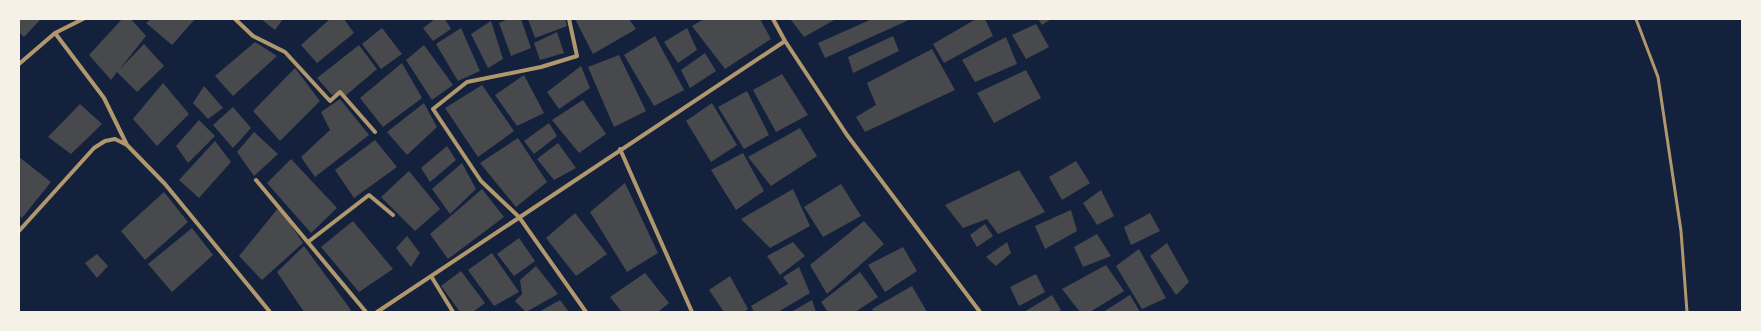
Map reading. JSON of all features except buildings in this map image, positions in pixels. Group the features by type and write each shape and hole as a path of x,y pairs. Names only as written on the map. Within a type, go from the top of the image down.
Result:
{"street":[{"path":"19,64 55,33 83,19"},
{"path":"235,19 253,36 285,52 330,101 340,92 375,132"},
{"path":"569,19 577,56 541,67 467,82 433,109 481,181 519,217 586,312"},
{"path":"773,19 785,41 847,135 980,312"},
{"path":"55,33 104,98 127,145 165,184 270,312"},
{"path":"377,312 620,149 785,41"},
{"path":"19,231 94,148 105,141 115,139 127,145"},
{"path":"620,149 692,312"},
{"path":"256,180 366,312"},
{"path":"308,242 369,195 393,215"},
{"path":"431,276 453,312"}],"lane":[{"path":"1636,19 1658,77 1681,231 1687,312"}]}
